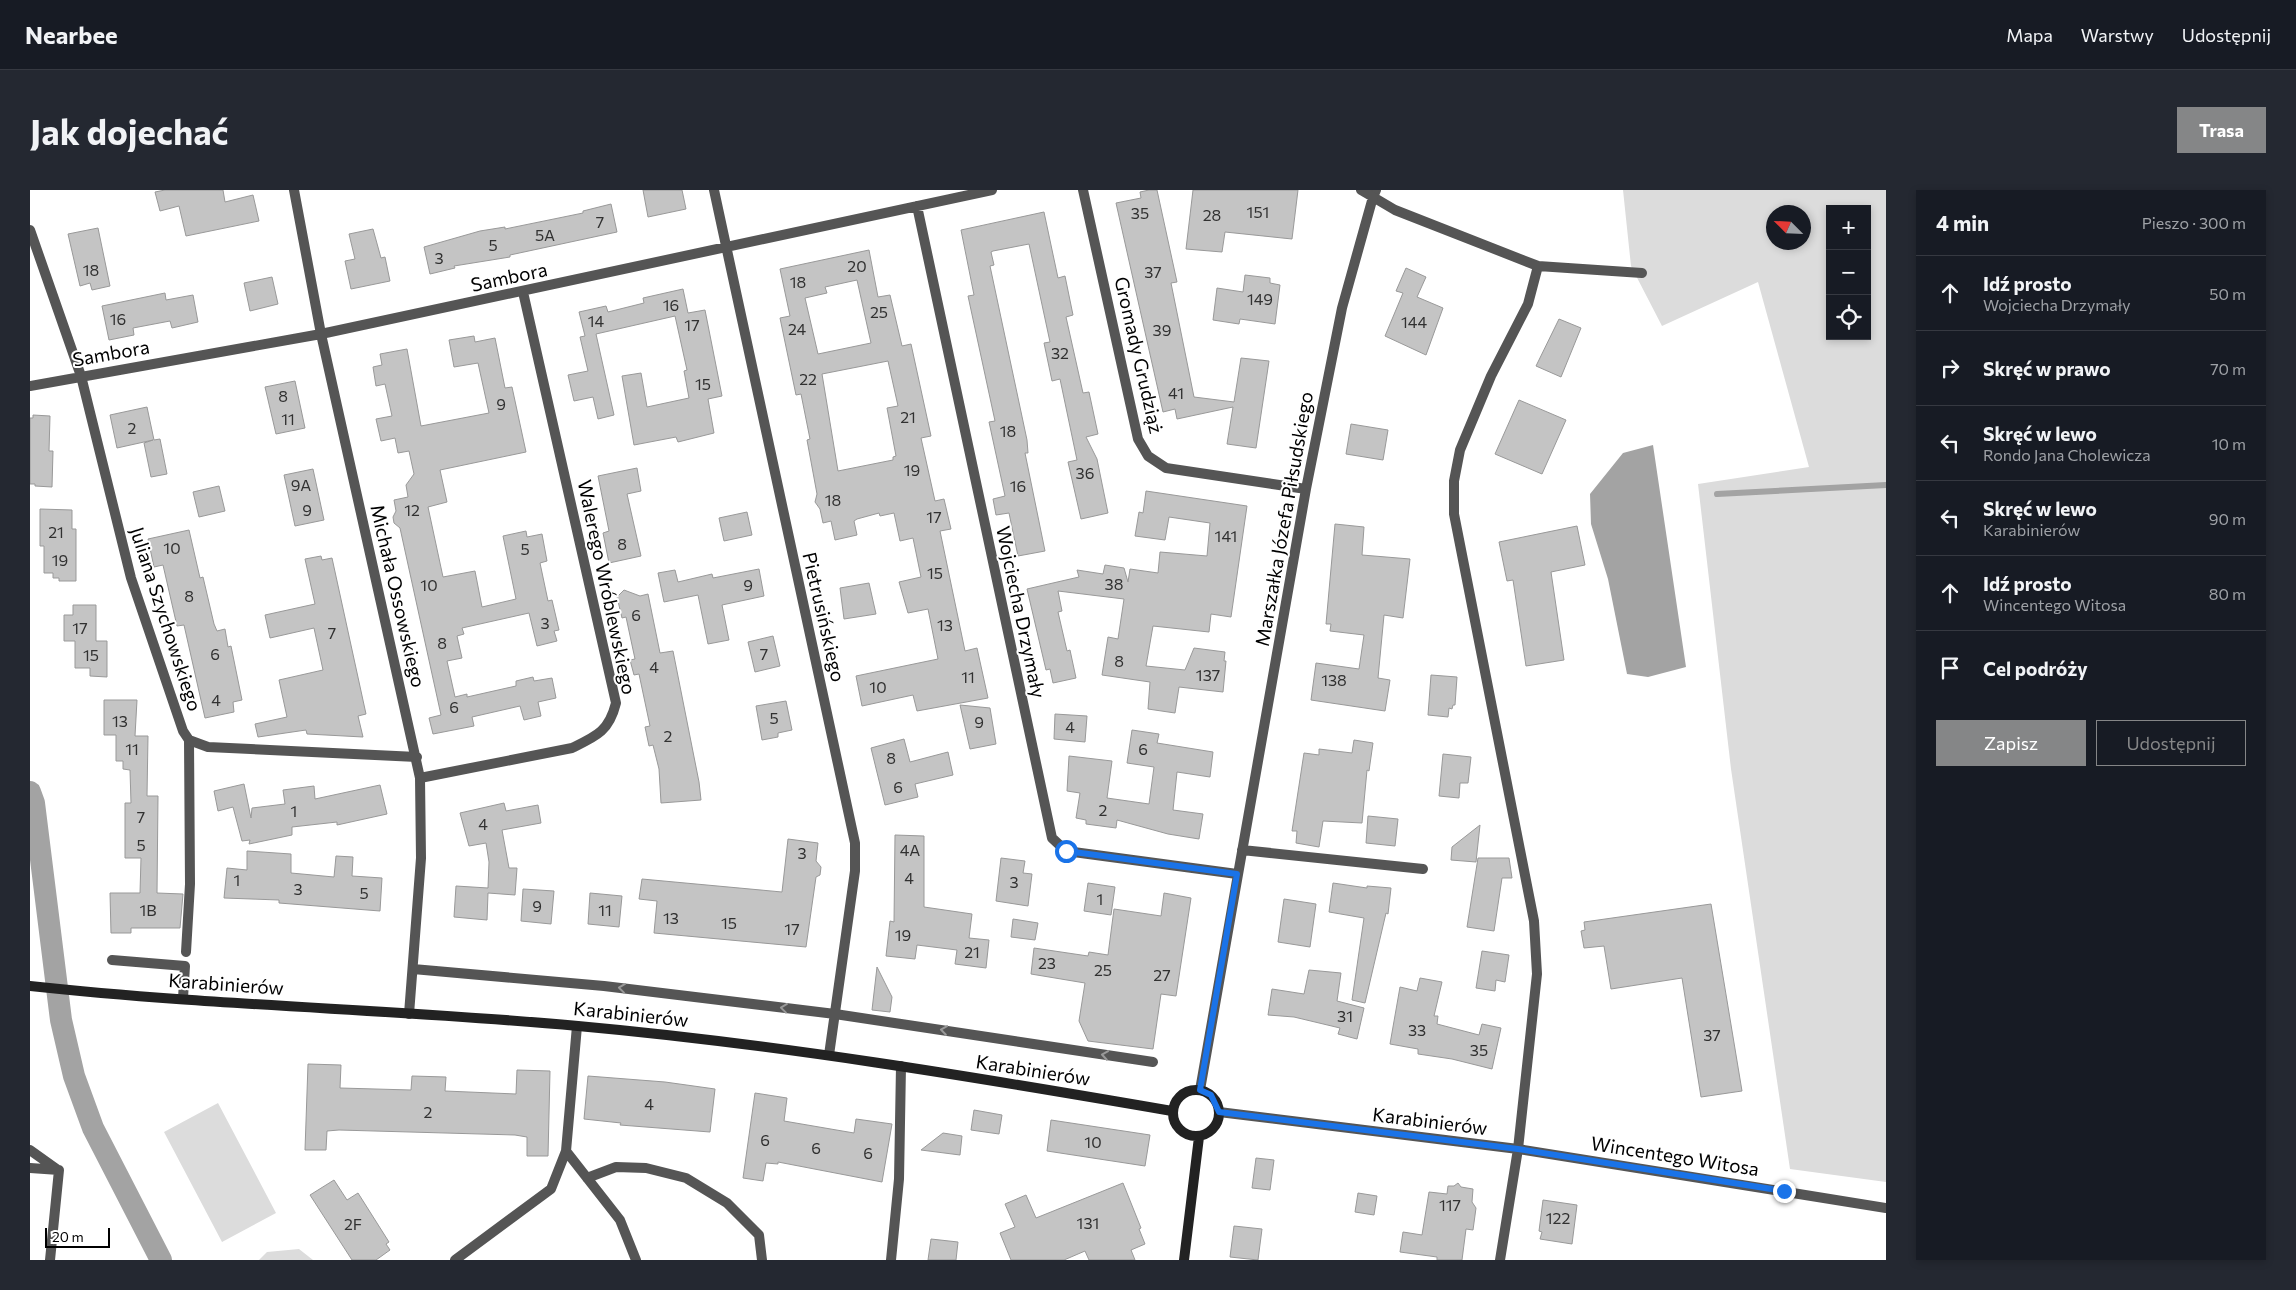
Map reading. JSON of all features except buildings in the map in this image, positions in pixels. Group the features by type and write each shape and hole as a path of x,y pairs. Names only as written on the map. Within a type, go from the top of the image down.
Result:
{"main road":[{"name":"Karabinierów","path":"30,986 577,1026 736,1042 901,1066 1172,1111"},
{"path":"1200,1090 1211,1095 1219,1112 1216,1125 1212,1131 1200,1137 1185,1135 1175,1125 1172,1111 1177,1099 1182,1094 1187,1091 1200,1090"},
{"path":"1184,1260 1200,1137"}],"street":[{"name":"Michała Ossowskiego","path":"294,190 321,334 417,757 420,778 421,858 409,1014"},
{"name":"Pietrusińskiego","path":"714,190 855,843 855,872 829,1055"},
{"name":"Sambora","path":"30,386 321,334 726,249 992,190"},
{"name":"Gromady Grudziąż","path":"1083,190 1138,439 1148,456 1166,468 1306,489"},
{"path":"1361,190 1375,194 1395,210 1538,266 1642,273"},
{"name":"Marszałka Józefa Piłsudskiego","path":"1200,1090 1306,489 1342,308 1375,194"},
{"name":"Wojciecha Drzymały","path":"917,206 1052,838 1066,851 1237,874"},
{"name":"Juliana Szychowskiego","path":"30,230 81,376 131,578 183,731 190,740 208,747 417,757"},
{"path":"1500,1260 1518,1149 1537,974 1534,921 1454,514 1454,481 1460,450 1491,376 1528,304 1538,266"},
{"name":"Walerego Wróblewskiego","path":"420,778 572,748 594,737 611,722 616,703 523,292"},
{"path":"186,952 190,884 190,740"},
{"path":"1242,850 1423,869"},
{"path":"112,960 185,966 183,998"},
{"path":"413,969 604,986 835,1014 1153,1062"},
{"path":"454,1260 551,1189 566,1151 577,1026"},
{"path":"891,1260 899,1179 901,1066"},
{"name":"Karabinierów","path":"1219,1112 1518,1149"},
{"name":"Wincentego Witosa","path":"1518,1149 1886,1208"},
{"path":"30,1150 59,1170"},
{"path":"566,1151 620,1220 636,1260"},
{"path":"587,1178 616,1167 646,1168 686,1178 727,1203 759,1235 762,1260"},
{"path":"30,1168 59,1170"},
{"path":"50,1260 59,1170"}],"shaded area":[{"path":"1623,190 1886,190 1886,1182 1790,1169 1731,769 1698,484 1809,467 1758,282 1662,326 1631,266"},
{"path":"1653,445 1686,667 1648,677 1627,674 1608,579 1591,524 1590,494 1623,453"},
{"path":"218,1103 276,1213 222,1242 164,1132"},
{"path":"299,1249 313,1260 259,1260 267,1252"}],"waterway":[{"path":"1717,494 1886,485"},
{"path":"30,792 34,803 61,1020 74,1076 93,1128 161,1260"}],"route":[{"path":"1066,851 1237,874 1200,1090 1211,1095 1218,1106 1219,1112 1518,1149 1784,1191"}]}
